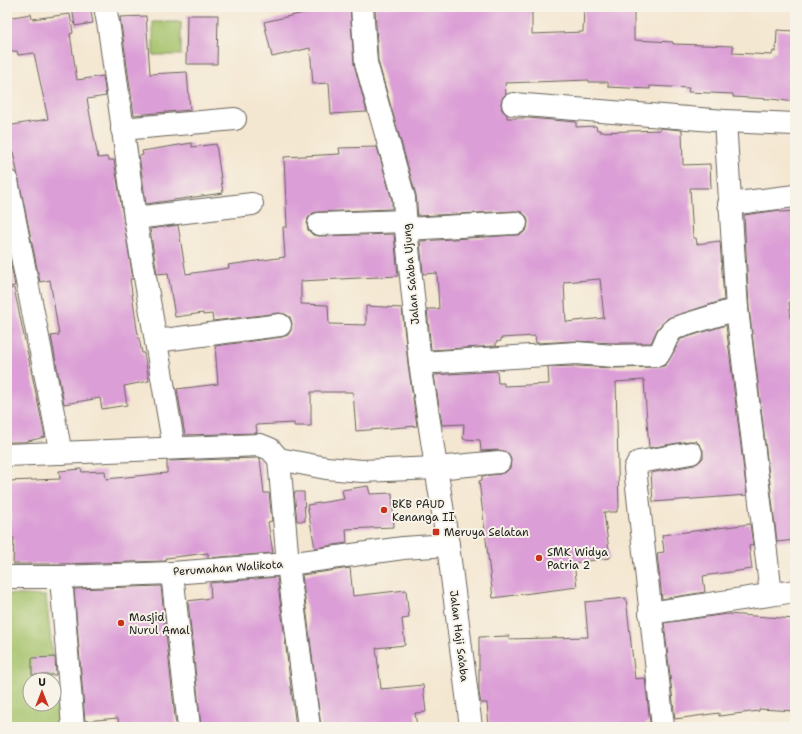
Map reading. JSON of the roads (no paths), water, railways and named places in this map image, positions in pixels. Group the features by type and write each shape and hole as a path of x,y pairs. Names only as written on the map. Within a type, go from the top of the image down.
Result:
{"street":[{"path":"105,7 135,218 174,448"},
{"name":"Jalan Sa'aba Ujung","path":"362,7 366,63 404,198 420,362 448,545"},
{"path":"513,104 725,121 795,124"},
{"path":"122,129 235,119"},
{"path":"725,121 729,204 737,309 771,594"},
{"path":"7,181 61,453"},
{"path":"729,204 795,196"},
{"path":"135,218 252,204"},
{"path":"319,224 406,225 516,223"},
{"path":"420,362 576,353 614,356 658,355 662,350 667,334 674,328 737,309"},
{"path":"156,341 280,325"},
{"path":"7,455 260,445 270,450 279,459 326,468 362,470 436,468 499,462"},
{"path":"663,727 635,468 639,462 692,453"},
{"path":"279,459 288,564 309,727"},
{"name":"Perumahan Walikota","path":"7,577 61,577 172,572 288,564 403,548 448,545"},
{"name":"Jalan Haji Sa'aba","path":"448,545 471,727"},
{"path":"172,572 190,727"},
{"path":"61,577 73,727"},
{"path":"650,613 795,591"}],"place":[{"name":"BKB PAUD Kenanga II","path":"384,510"},
{"name":"Meruya Selatan","path":"436,532"},
{"name":"SMK Widya Patria 2","path":"539,558"},
{"name":"Masjid Nurul Amal","path":"121,623"}]}
